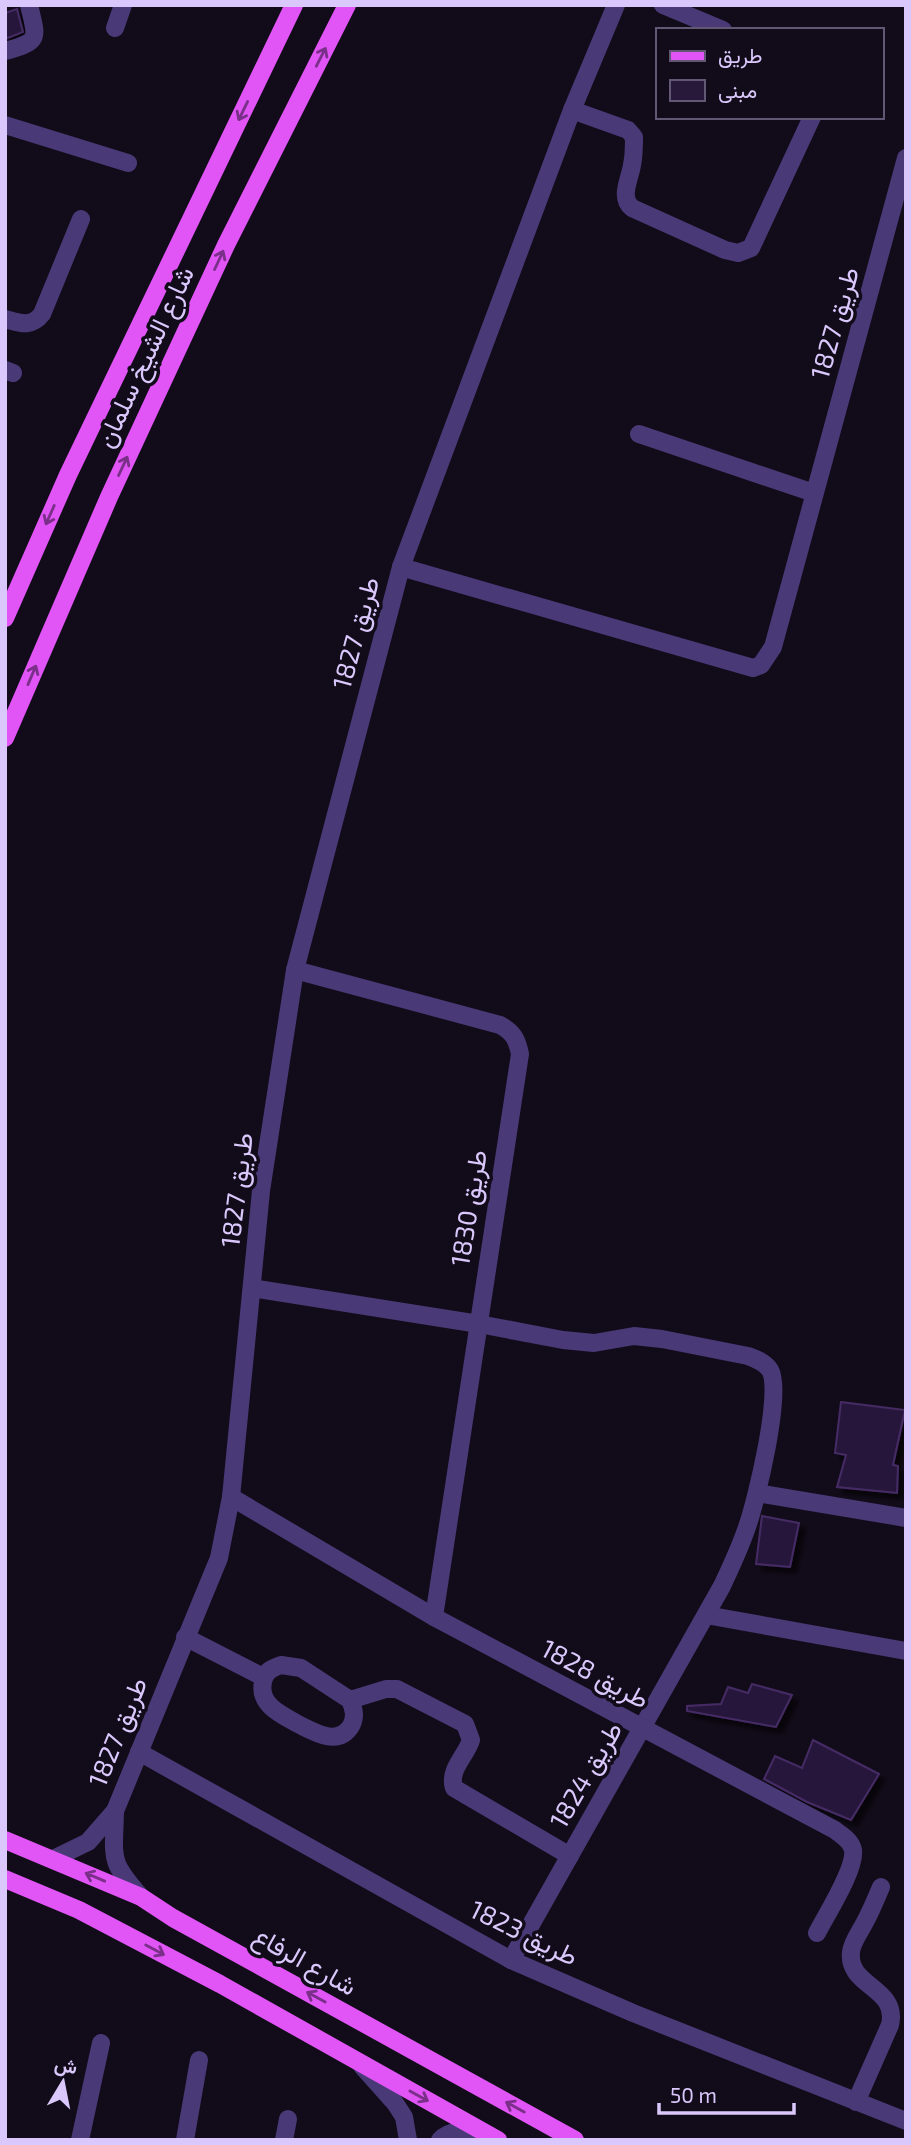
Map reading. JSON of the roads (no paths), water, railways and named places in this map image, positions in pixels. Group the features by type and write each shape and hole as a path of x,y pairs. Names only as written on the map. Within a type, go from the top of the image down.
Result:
{"main road":[{"name":"شارع الشيخ سلمان","path":"5,618 68,475 294,5"},
{"name":"شارع الشيخ سلمان","path":"5,738 109,497 220,258 347,5"},
{"name":"شارع الرفاع","path":"5,1840 141,1897 185,1925 575,2140"},
{"path":"5,1880 79,1910 220,1984 491,2136"}],"street":[{"path":"5,51 27,45 34,39 30,5"},
{"path":"115,28 123,5"},
{"name":"طريق 1827","path":"53,1859 88,1842 115,1811 219,1558 231,1497 261,1191 295,970 401,567 572,110 616,5"},
{"path":"663,5 718,28"},
{"path":"572,110 628,130 634,137 632,166 625,195 627,204 725,250 738,253 751,248 811,119"},
{"path":"5,125 128,163"},
{"name":"طريق 1827","path":"401,567 752,668 761,666 773,647 906,158"},
{"path":"5,318 26,324 35,322 42,314 81,219"},
{"path":"639,435 814,494"},
{"name":"طريق 1830","path":"295,970 500,1025 510,1030 517,1040 520,1054 434,1617"},
{"path":"252,1288 478,1324"},
{"name":"طريق 1824","path":"478,1324 594,1343 634,1336 662,1339 761,1360 770,1370 774,1382 774,1396 757,1493 736,1556 706,1615 511,1960"},
{"path":"757,1493 906,1518"},
{"name":"طريق 1828","path":"231,1497 434,1617 835,1830 849,1840 853,1852 852,1865 817,1933"},
{"path":"706,1615 906,1651"},
{"path":"185,1637 263,1677"},
{"path":"292,1665 301,1668 350,1700 354,1718 350,1727 343,1734 334,1737 322,1736 273,1709 265,1699 263,1677 272,1668 292,1665"},
{"path":"350,1700 386,1689 397,1689 465,1724 471,1740 468,1750 453,1772 451,1780 454,1788 570,1856"},
{"name":"طريق 1823","path":"139,1752 511,1960 633,2013 906,2121"},
{"name":"طريق 1827","path":"115,1811 114,1860 120,1873 141,1897"},
{"path":"856,2102 893,2013 890,2005 858,1976 852,1964 851,1952 881,1887"},
{"path":"80,2140 101,2043"},
{"path":"185,2140 200,2060"},
{"path":"360,2063 396,2103 404,2116 408,2140"},
{"path":"284,2140 288,2119"},
{"path":"440,2140 444,2135 461,2130 491,2136"}]}
